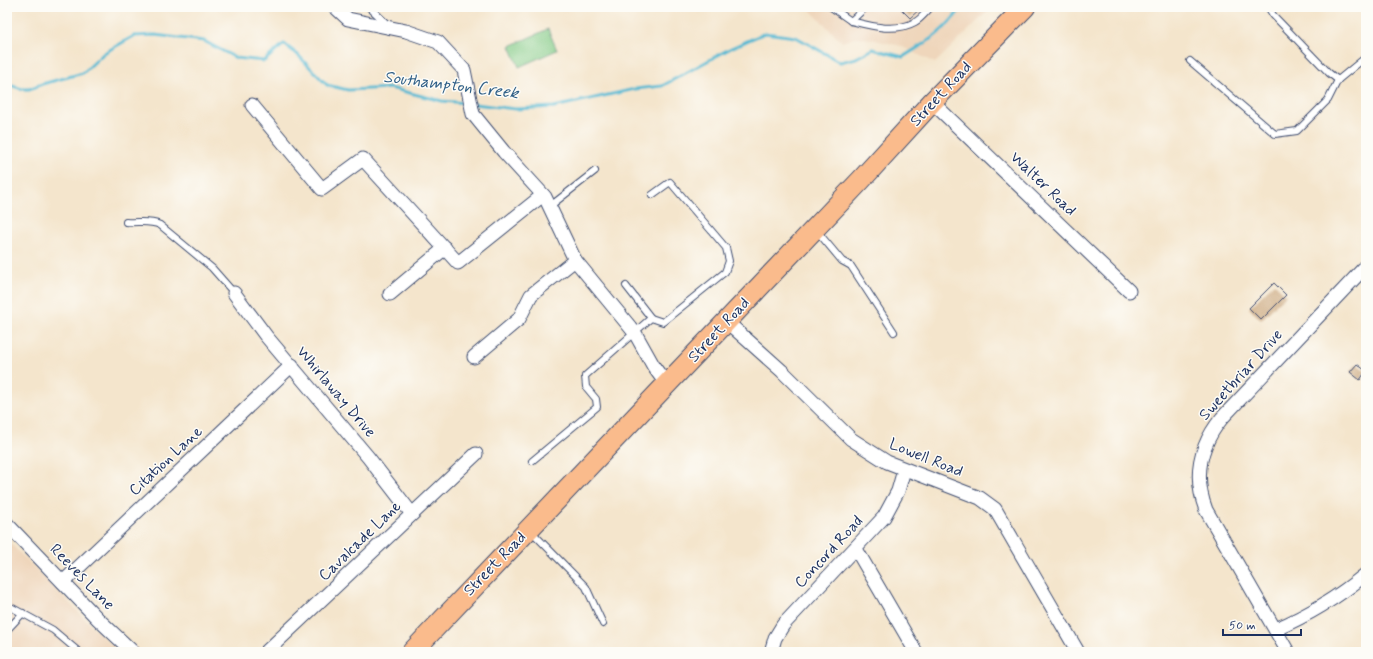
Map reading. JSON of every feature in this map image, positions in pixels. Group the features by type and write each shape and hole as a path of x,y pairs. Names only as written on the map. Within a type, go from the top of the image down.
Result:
{"main road":[{"name":"Street Road","path":"412,652 815,228 932,102 1025,7"}],"street":[{"path":"335,7 348,19 391,28 438,42 464,70 470,90 473,114 504,152 543,195 575,260 635,333 654,367 667,384"},
{"name":"Walter Road","path":"932,102 1129,291"},
{"path":"252,105 322,189 363,159 458,263 543,195"},
{"path":"390,294 445,248"},
{"path":"474,357 519,319 530,295 575,260"},
{"name":"Sweetbriar Drive","path":"1288,652 1206,510 1198,477 1202,452 1214,428 1222,418 1366,266"},
{"name":"Whirlaway Drive","path":"234,293 266,336 368,457 412,514"},
{"name":"Lowell Road","path":"726,321 782,371 851,439 874,455 904,470 980,498 995,510 1078,652"},
{"name":"Citation Lane","path":"64,582 292,365"},
{"name":"Cavalcade Lane","path":"266,652 476,454"},
{"name":"Concord Road","path":"771,652 783,625 856,549 884,517 898,491 904,470"},
{"name":"Reeves Lane","path":"7,524 98,619 133,652"},
{"path":"856,549 916,652"},
{"path":"1276,629 1324,605 1345,592 1366,574"}],"lane":[{"path":"369,7 391,28"},
{"path":"832,7 851,21 877,27 897,28 915,22 931,7"},
{"path":"851,21 866,7"},
{"path":"1268,7 1273,15 1329,74 1338,80"},
{"path":"1190,61 1275,134 1296,131 1328,100 1338,80 1366,57"},
{"path":"549,207 595,171"},
{"path":"626,286 651,318 663,322 725,272 730,261 726,248 670,182 652,195"},
{"path":"126,222 143,223 150,221 160,224 212,268 234,293"},
{"path":"815,228 842,261 851,266 894,332"},
{"path":"532,461 597,407 596,399 586,387 585,376 651,318"},
{"path":"529,529 586,587 603,624"},
{"path":"7,605 23,612 53,630 78,652"},
{"path":"7,630 23,612"}],"shaded area":[{"path":"807,7 992,7 935,63 901,46 875,40 859,37 842,42"},
{"path":"7,540 118,652 7,652"}],"green space":[{"path":"548,29 557,50 519,67 510,46"}],"building":[{"path":"899,7 922,7 910,18"},
{"path":"1274,283 1286,295 1261,320 1249,308"},
{"path":"1357,364 1366,371 1360,380 1350,372"}],"waterway":[{"name":"Southampton Creek","path":"475,104 515,109 554,107 635,89 662,86 731,48 765,33 796,37 840,62 856,58 873,49 903,57 921,46 942,30 962,7"},
{"name":"Southampton Creek","path":"7,84 22,89 29,89 83,73 104,53 134,36 155,35 204,41 236,58 264,61 284,44 298,55 327,85 348,90 390,88 442,101 467,103"}]}
